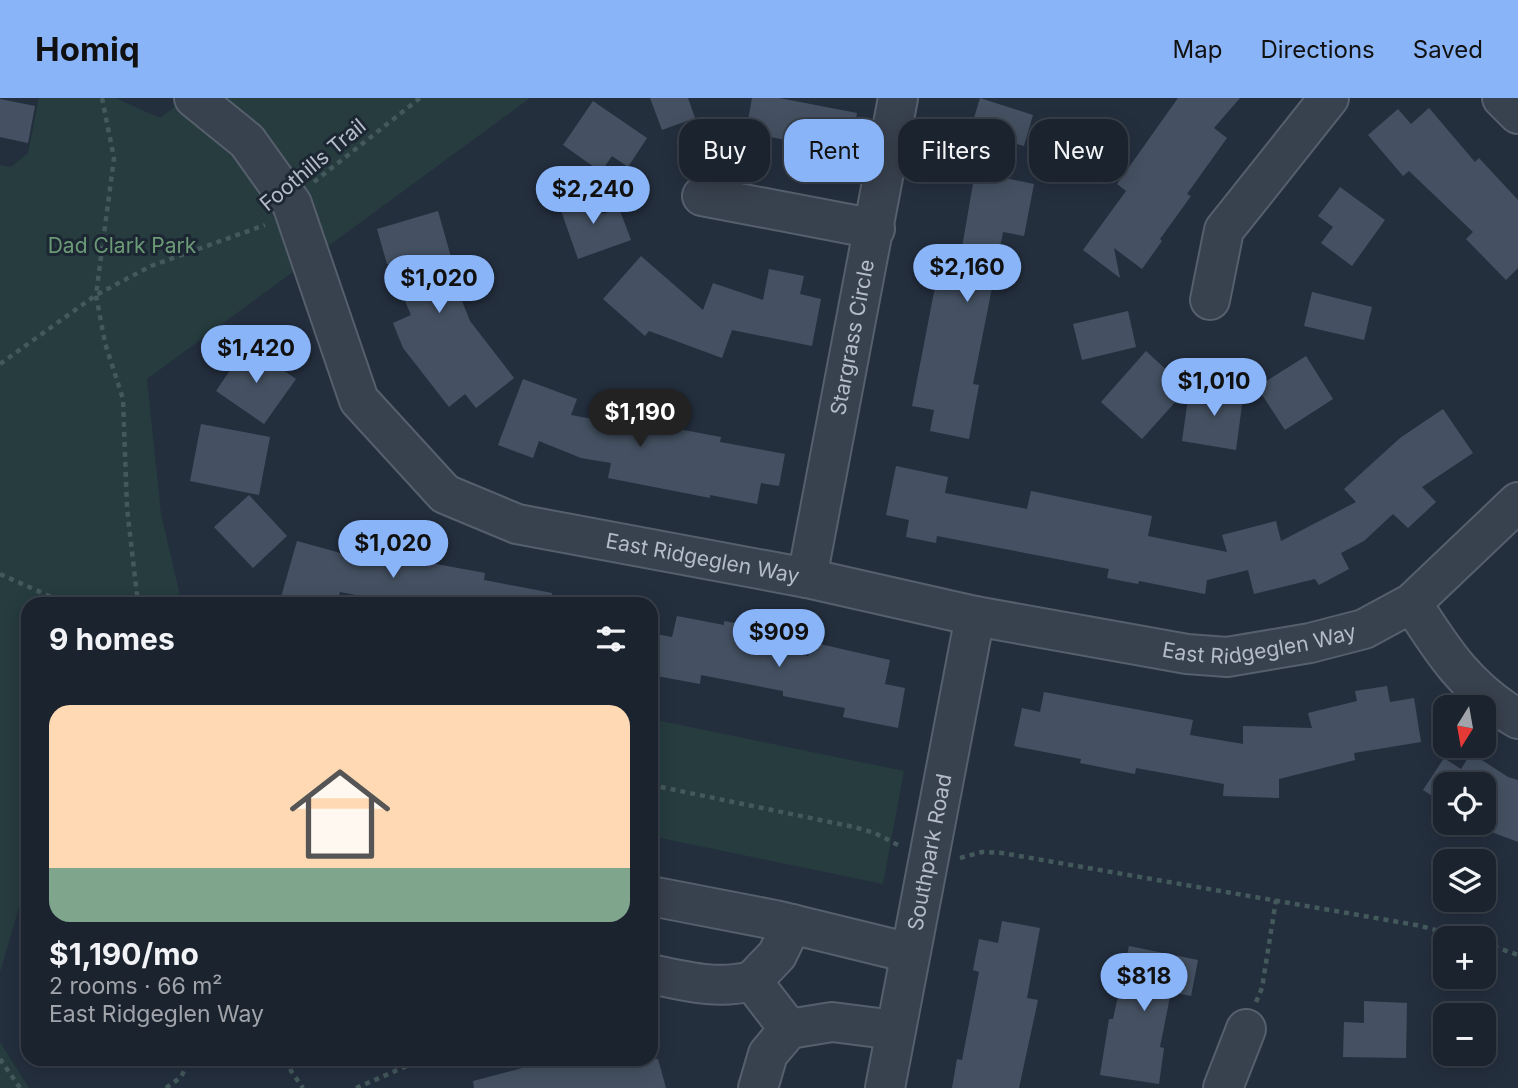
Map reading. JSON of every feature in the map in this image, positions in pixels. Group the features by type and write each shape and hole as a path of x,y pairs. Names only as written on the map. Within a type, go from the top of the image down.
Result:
{"street":[{"name":"East Ridgeglen Way","path":"194,98 247,141 292,204 359,400 445,494 517,524 807,578 975,615 1187,654 1227,657 1310,643 1364,629 1412,603 1518,502"},
{"name":"Stargrass Circle","path":"807,578 898,98"},
{"path":"1210,300 1224,230 1329,98"},
{"path":"1502,98 1518,114"},
{"path":"702,196 875,229"},
{"path":"1412,603 1460,674 1495,706 1518,719"},
{"name":"Southpark Road","path":"885,1088 975,615"},
{"path":"658,897 792,924 910,953"},
{"path":"658,975 717,986 752,981 778,955 792,924"},
{"path":"752,981 789,1029"},
{"path":"758,1088 768,1054 789,1029 812,1023 832,1022 895,1030"},
{"path":"1223,1088 1246,1029"}],"path":[{"path":"102,98 114,158 96,295 105,343 123,400 127,508 137,597"},
{"name":"Foothills Trail","path":"0,363 96,295 151,266 265,225 314,182 420,98"},
{"path":"0,574 51,597"},
{"path":"658,786 854,827 875,833 900,846 903,835"},
{"path":"952,859 982,852 1002,853 1433,929"},
{"path":"1246,1029 1262,988 1276,900"},
{"path":"1496,947 1518,955"},
{"path":"0,1059 20,1088"},
{"path":"166,1088 181,1077 186,1066"},
{"path":"290,1066 303,1088"},
{"path":"356,1088 407,1066"}],"green space":[{"name":"Dad Clark Park","path":"39,98 115,98 160,118 186,98 530,98 147,379 161,514 180,597 21,597 21,901 0,972 0,165 11,167 28,153"},
{"path":"658,720 904,771 883,884 658,837"},
{"path":"0,1042 29,1088 0,1088"}],"building":[{"path":"650,98 688,98 695,118 679,119 679,124 662,130"},
{"path":"752,98 779,98 857,113 856,119 784,119 784,140 770,137 770,119 748,119"},
{"path":"980,98 1033,115 1029,119 1024,146 1015,144 1015,119 974,119"},
{"path":"1178,98 1240,98 1214,128 1227,138 1187,194 1191,196 1142,269 1114,248 1120,278 1083,250 1126,191 1117,184 1128,182 1128,168"},
{"path":"0,99 35,106 28,143 0,137"},
{"path":"593,101 647,138 628,167 612,156 601,172 563,145"},
{"path":"1429,108 1475,162 1479,158 1518,200 1518,268 1506,280 1466,239 1473,232 1409,171 1403,176 1368,135 1398,109 1411,124"},
{"path":"1015,180 1034,184 1024,236 1003,232 973,384 979,385 969,439 930,431 934,410 912,406 940,261 959,265 973,182"},
{"path":"1340,187 1385,220 1352,266 1321,243 1333,227 1318,216"},
{"path":"596,193 603,214 619,208 631,240 578,259 559,205"},
{"path":"438,211 453,264 448,266 470,321 514,378 476,408 465,394 449,407 403,348 393,323 411,315 387,264 377,229"},
{"path":"641,256 703,310 713,283 763,300 769,269 804,276 800,294 821,299 812,346 732,330 722,358 649,331 645,336 603,299"},
{"path":"1312,292 1372,307 1364,340 1304,326"},
{"path":"1128,311 1136,347 1082,360 1073,324"},
{"path":"247,345 296,379 264,424 216,391"},
{"path":"1146,351 1187,389 1142,439 1101,402"},
{"path":"1306,356 1333,399 1285,430 1257,387"},
{"path":"523,379 577,399 571,415 666,433 667,427 721,437 720,442 785,454 779,486 761,483 757,504 710,495 710,498 608,478 611,463 581,458 539,441 533,458 498,445"},
{"path":"1209,385 1244,390 1236,450 1182,441 1189,391 1206,405"},
{"path":"1443,409 1473,453 1422,487 1436,502 1408,528 1393,514 1364,541 1341,553 1349,569 1319,585 1315,579 1254,594 1248,570 1207,580 1205,594 1139,581 1138,584 1107,578 1109,569 937,536 936,543 906,537 909,520 886,515 896,466 948,477 945,493 1027,509 1031,491 1152,516 1148,536 1227,552 1222,535 1276,521 1281,541 1356,502 1344,489 1400,438"},
{"path":"201,424 270,437 259,495 190,481"},
{"path":"249,495 287,536 253,568 214,527"},
{"path":"297,541 362,559 362,556 385,560 389,543 422,550 420,561 485,573 484,580 552,593 552,597 366,597 340,592 338,597 281,597"},
{"path":"677,616 724,625 724,621 757,627 754,645 808,656 811,642 890,660 885,684 905,688 898,728 843,717 845,708 783,696 783,691 701,675 700,684 658,676 658,634 672,637"},
{"path":"1387,686 1390,702 1414,698 1421,742 1354,753 1355,760 1279,779 1279,798 1223,796 1224,784 1136,768 1135,774 1080,763 1081,759 1014,746 1022,708 1040,712 1044,692 1193,720 1190,735 1243,744 1243,726 1312,728 1308,713 1357,701 1355,691"},
{"path":"1444,758 1461,769 1468,758 1479,758 1508,777 1518,780 1518,842 1496,834 1496,772 1435,772"},
{"path":"1433,775 1433,797 1423,790"},
{"path":"1002,921 1040,928 1027,998 1038,1000 1019,1088 952,1088 957,1059 962,1060 979,972 973,970 979,939 998,943"},
{"path":"1129,946 1198,960 1191,996 1171,992 1160,1047 1164,1048 1159,1084 1100,1075 1109,1019 1113,1019"},
{"path":"1364,1001 1407,1003 1406,1058 1343,1057 1344,1022 1364,1023"},
{"path":"658,1059 666,1088 474,1088 473,1081 530,1066 658,1066"}]}
